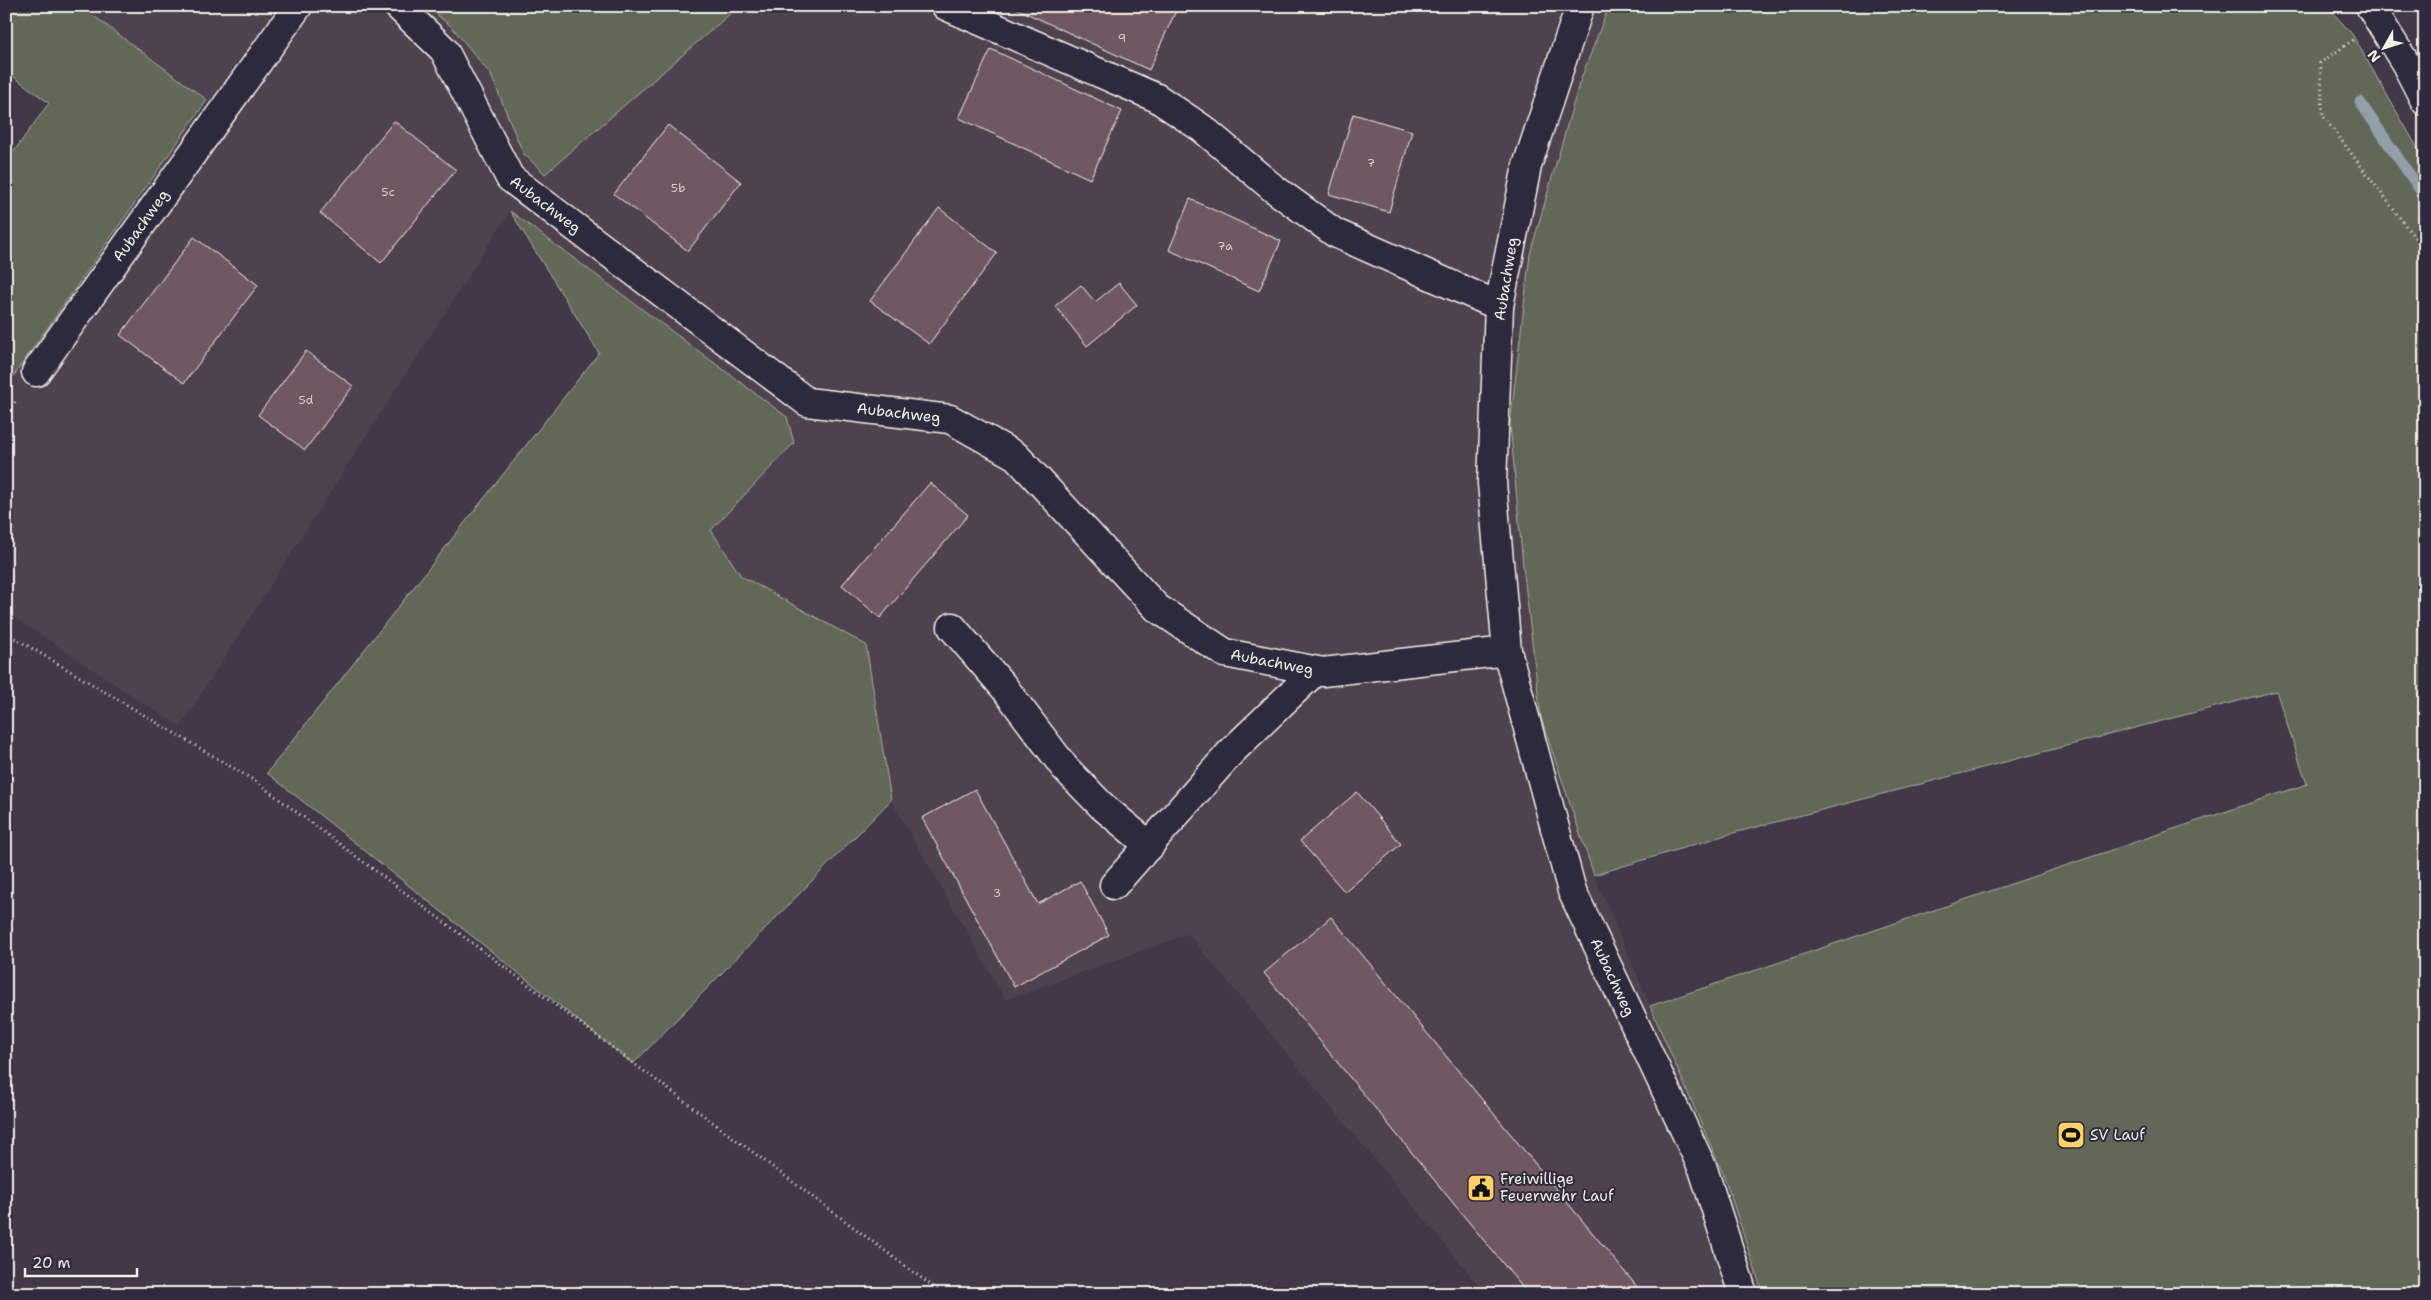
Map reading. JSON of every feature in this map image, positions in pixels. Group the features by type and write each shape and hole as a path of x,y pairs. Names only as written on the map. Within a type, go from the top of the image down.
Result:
{"street":[{"name":"Aubachweg","path":"36,372 298,6"},
{"name":"Aubachweg","path":"398,6 444,50 510,178 807,402 950,419 1016,456 1157,608 1225,653 1323,672 1507,651"},
{"path":"946,6 1157,98 1203,129 1273,188 1335,233 1499,306"},
{"name":"Aubachweg","path":"1580,6 1527,166 1499,306 1492,483 1507,651 1572,891 1703,1169 1743,1294"},
{"path":"2376,14 2416,61 2425,101"},
{"path":"952,627 1003,686 1065,768 1102,806 1150,846"},
{"path":"1114,885 1231,752 1315,671"}],"path":[{"path":"2376,14 2320,63 2323,116 2425,251"},
{"path":"6,633 255,781 943,1294"}],"shaded area":[{"path":"80,6 426,6 452,27 491,75 523,153 734,12 739,6 1609,6 1579,84 1530,254 1523,566 1541,718 1594,875 1724,1176 1763,1294 1486,1294 1188,934 1006,1000 891,800 866,645 740,576 711,530 794,443 510,211 180,727 6,612 6,387 207,100"}],"green space":[{"path":"17,6 80,6 207,100 6,387 6,162 49,103 6,71 6,20"},
{"path":"426,6 739,6 545,174 523,153 491,75 452,27"},
{"path":"1609,6 2327,6 2352,34 2425,161 2425,1294 1763,1294 1724,1176 1650,1006 2307,784 2276,691 1726,835 1594,875 1541,718 1523,566 1510,424 1530,254 1579,84"},
{"path":"510,211 787,417 794,443 711,530 741,576 866,645 891,800 633,1064 267,773 599,353"}],"building":[{"path":"1011,6 1178,6 1149,70"},
{"path":"991,49 1122,111 1090,179 959,118"},
{"path":"1353,114 1412,131 1389,212 1329,194"},
{"path":"394,121 456,170 381,263 320,213"},
{"path":"668,125 741,182 688,251 614,194"},
{"path":"1190,199 1281,241 1259,291 1169,250"},
{"path":"939,208 997,253 929,344 870,301"},
{"path":"194,237 258,285 184,383 120,335"},
{"path":"1119,283 1137,305 1087,346 1055,306 1081,285 1095,302"},
{"path":"306,351 353,386 305,450 258,415"},
{"path":"930,483 968,515 880,618 842,585"},
{"path":"975,789 1038,904 1080,881 1109,935 1014,987 922,818"},
{"path":"1357,792 1401,844 1345,892 1300,841"},
{"path":"1331,917 1643,1294 1528,1294 1264,973"}],"waterway":[{"path":"2360,102 2425,197"}],"place":[{"name":"SV Lauf","path":"2071,1135"},
{"name":"Freiwillige Feuerwehr Lauf","path":"1481,1188"}]}
